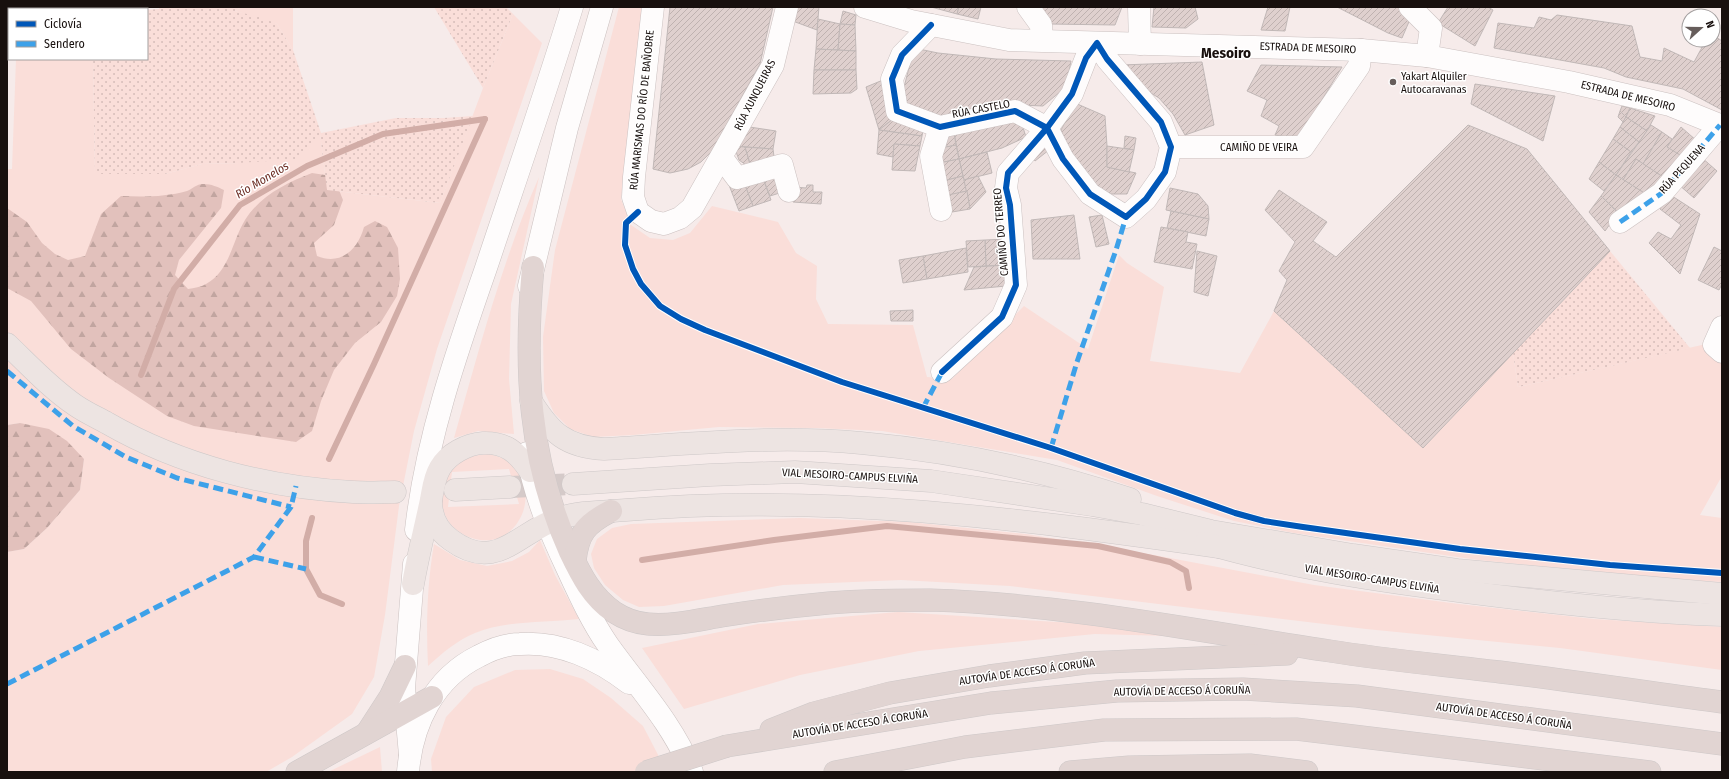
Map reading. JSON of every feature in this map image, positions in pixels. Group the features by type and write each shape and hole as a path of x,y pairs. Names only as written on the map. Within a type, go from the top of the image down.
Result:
{"highway":[{"path":"533,268 528,349 531,401 541,467 552,521 594,594 619,616 648,624 672,624 762,610 823,603 927,600 962,602 1079,612 1336,652 1588,683 1722,702"},
{"path":"574,561 577,544 586,528 595,519 611,511"},
{"name":"AUTOVÍA DE ACCESO Á CORUÑA","path":"646,772 727,746 814,713 890,693 989,676 1085,663 1336,652"},
{"path":"365,735 390,697 405,666"},
{"name":"AUTOVÍA DE ACCESO Á CORUÑA","path":"727,746 991,703 1117,691 1243,689 1357,696 1722,744"},
{"path":"297,772 432,697"},
{"path":"835,772 966,747 1104,730 1296,729 1650,772"},
{"path":"1070,772 1129,767 1250,765 1307,772"}],"main road":[{"path":"7,344 35,372 75,405 123,432 176,456 238,475 296,486 353,492 395,492"},
{"path":"531,401 543,421 560,437 570,443 586,448 604,449 701,443 792,440 860,443 918,450 994,462 1060,479 1164,510 1215,539"},
{"path":"413,584 433,487 439,469 454,453 467,447 492,443 502,445 513,450 522,458 530,471"},
{"name":"VIAL MESOIRO-CAMPUS ELVIÑA","path":"572,484 710,475 795,472 931,481 1030,495 1142,514 1310,570 1400,584 1524,600 1682,614 1722,615"},
{"path":"455,490 510,487"},
{"path":"430,501 433,517 444,534 459,545 479,552 497,551 507,547 552,521 577,514 725,505 808,504 904,510 1215,539"},
{"name":"VIAL MESOIRO-CAMPUS ELVIÑA","path":"1215,539 1353,555 1457,570 1675,591 1722,594"}],"street":[{"path":"409,763 405,666 419,504 427,460 443,400 572,7"},
{"path":"602,7 567,128 526,300 519,356 520,394 530,471 534,488 552,521 576,588 607,644 666,722 684,752 692,772"},
{"name":"RÚA MARISMAS DO RÍO DE BAÑOBRE","path":"638,212 633,197 634,177 653,7"},
{"name":"RÚA XUNQUEIRAS","path":"638,212 651,221 664,224 680,218 692,208 722,158 773,65 786,7"},
{"name":"ESTRADA DE MESOIRO","path":"865,7 911,21 1009,40 1361,50 1427,56 1569,82 1670,105 1721,126"},
{"path":"1028,7 1041,25 1042,40"},
{"path":"1139,7 1140,44"},
{"path":"1410,7 1431,28 1459,61"},
{"name":"RÚA CASTELO","path":"931,25 902,54 892,79 896,111 940,128 1015,111 1047,128"},
{"path":"1427,56 1431,28"},
{"path":"1047,128 1063,159 1090,194 1126,216 1146,199 1165,172 1171,147 1161,122 1107,59 1097,43"},
{"name":"CAMIÑO DO TERREO","path":"942,372 1002,317 1016,286 1010,205 1006,188 1008,173 1047,128 1072,94 1086,58 1097,43"},
{"name":"CAMIÑO DE VEIRA","path":"1171,147 1303,147 1359,66 1361,50"},
{"name":"RÚA PEQUENA","path":"1620,222 1662,193 1721,126"},
{"name":"RÚA CASTELO","path":"940,128 931,156 941,210"},
{"path":"722,158 737,178 782,165 789,192"},
{"path":"1722,327 1714,345 1722,352"},
{"path":"409,763 420,720 432,697 457,670 472,660 503,646 538,644 563,648 613,670 646,696"}],"shaded area":[{"path":"18,7 93,7 93,8"},
{"path":"159,7 241,7 235,11 263,18 277,24 293,50 321,133 396,118 444,118 473,116 440,203 327,190 320,134 297,159 202,164 165,174 95,174 93,60 148,60 148,10 159,9"},
{"path":"241,7 293,7 293,50 277,24 235,11"},
{"path":"434,7 506,7 513,14 483,88"},
{"path":"619,7 642,7 621,199 631,225 650,238 673,240 690,233 712,206 778,222 796,253 817,266 816,299 828,324 913,325 927,377 952,379 1024,306 1088,349 1119,255 1127,263 1164,287 1150,361 1240,373 1274,311 1423,448 1513,353 1518,387 1706,344 1722,359 1722,476 1700,515 1722,518 1722,582 1684,580 1478,560 1294,533 1234,521 1157,496 1057,460 882,431 817,428 719,427 593,437 570,429 554,413 544,391 543,337 555,250"},
{"path":"513,14 542,43 437,349 414,431 399,506 385,615 374,677 352,714 292,757 266,772 7,772 7,552 24,549 47,528 80,490 84,459 20,423 7,425 7,169 12,169 16,60 93,60 95,174 165,174 202,164 239,163 320,133 327,190 440,203 483,88"},
{"path":"539,177 511,304 509,379 514,434 478,431 454,438 502,273"},
{"path":"1610,251 1690,348 1518,387 1513,353"},
{"path":"490,454 507,461 519,473 525,487 525,502 521,517 513,529 501,537 486,540 469,537 454,528 446,516 441,503 440,494 445,479 459,461 476,455","holes":["509,469 519,504 448,507 452,472"]},
{"path":"800,518 909,522 1026,534 1154,555 1314,585 1459,604 1594,619 1722,627 1722,670 1560,648 1366,629 1010,586 901,580 783,585 664,606 639,607 623,600 605,585 594,568 591,554 597,539 612,528 631,524"},
{"path":"540,540 555,575 579,619 513,624 487,629 463,639 444,652 428,666 428,605 434,544 460,560 487,566 512,561 529,552"},
{"path":"898,612 1122,626 1169,636 1095,634 919,651 800,675 684,709 642,648 758,624"},
{"path":"550,669 583,679 611,698 643,726 667,772 432,772 431,759 446,717 474,687 515,670"},
{"path":"380,747 382,772 328,772"}],"green space":[{"path":"312,173 325,175 335,180 343,200 334,225 314,243 317,256 326,259 334,259 347,254 358,242 364,227 375,221 387,227 398,248 400,279 397,296 381,322 355,343 334,370 321,401 312,431 296,442 194,426 167,416 109,378 71,349 31,301 7,288 7,208 27,222 42,243 55,254 68,260 85,256 101,214 121,196 171,194 187,191 197,185 202,184 224,190 221,208 179,260 175,275 188,289 200,287 206,284 220,271 230,255 245,220 258,204 274,191"},
{"path":"20,423 49,429 67,441 84,459 80,490 47,528 24,549 7,552 7,425"}],"building":[{"path":"670,7 773,7 760,64 712,151 701,162 688,169 670,173 653,169"},
{"path":"794,7 819,7 817,30 790,20"},
{"path":"931,7 959,7 957,14"},
{"path":"959,7 981,7 978,19 957,14"},
{"path":"1035,7 1122,7 1115,25 1050,24"},
{"path":"1154,7 1195,7 1198,19 1186,28 1152,27"},
{"path":"1268,7 1290,7 1285,31 1261,30"},
{"path":"1337,7 1400,7 1411,17 1402,38 1388,33"},
{"path":"1448,7 1488,7 1493,10 1475,46 1438,23"},
{"path":"843,11 856,15 855,25 840,24"},
{"path":"1557,15 1632,26 1640,57 1662,61 1664,48 1694,62 1702,48 1721,48 1721,40 1722,110 1683,89 1626,77 1604,68 1494,48 1498,23 1534,28 1539,17 1551,20"},
{"path":"818,19 840,24 838,50 816,49"},
{"path":"840,24 855,25 856,51 838,50"},
{"path":"914,48 938,53 996,59 1071,61 1066,87 1043,106 1020,105 937,121 898,111"},
{"path":"816,49 856,51 856,70 814,70"},
{"path":"1202,62 1214,125 1185,135 1173,114 1159,98 1130,80 1121,65"},
{"path":"1261,65 1342,67 1298,139 1275,135 1279,126 1261,116 1267,100 1247,91"},
{"path":"814,70 856,70 857,89 851,93 813,94"},
{"path":"883,80 893,119 879,130 866,87"},
{"path":"1475,84 1555,96 1543,141 1471,104"},
{"path":"1075,103 1105,116 1107,167 1136,173 1127,194 1102,194 1070,155 1061,130"},
{"path":"1622,106 1630,108 1626,117 1620,111"},
{"path":"1630,108 1655,116 1647,131 1626,117"},
{"path":"1620,111 1626,117 1623,122 1618,117"},
{"path":"1626,117 1647,131 1639,142 1620,127"},
{"path":"1020,118 1026,137 1002,148 959,159 954,133"},
{"path":"893,119 924,126 922,136 879,130"},
{"path":"1468,125 1527,149 1610,251 1423,448 1274,311 1287,280 1279,271 1295,242 1265,210 1279,190 1327,222 1313,241 1336,257"},
{"path":"1651,125 1662,132 1643,164 1636,159 1623,180 1616,175"},
{"path":"743,126 776,131 773,149 734,146"},
{"path":"1620,127 1639,142 1631,152 1613,139"},
{"path":"1681,127 1697,141 1683,158 1667,147"},
{"path":"879,130 922,136 920,146 894,144 893,157 877,154"},
{"path":"1662,132 1672,139 1667,147 1680,155 1663,177 1643,164"},
{"path":"954,133 956,145 947,147 945,135"},
{"path":"1125,136 1136,138 1134,150 1124,148"},
{"path":"1613,139 1631,152 1616,175 1599,162"},
{"path":"1044,141 1049,150 1035,161 1030,154"},
{"path":"894,144 920,146 915,171 892,170"},
{"path":"956,145 959,159 939,163 936,149"},
{"path":"734,146 745,147 750,164 746,165 739,160"},
{"path":"1107,146 1134,150 1129,172 1107,167"},
{"path":"745,147 773,149 775,164 752,170"},
{"path":"987,152 992,173 964,180 959,159"},
{"path":"1701,157 1717,171 1694,198 1678,184"},
{"path":"959,159 963,176 943,181 939,163"},
{"path":"1636,159 1663,177 1649,196 1623,180"},
{"path":"1599,162 1616,175 1604,191 1589,179"},
{"path":"780,174 786,191 770,196 762,176"},
{"path":"1616,175 1649,196 1621,215 1601,196"},
{"path":"762,176 771,200 753,206 743,180"},
{"path":"963,176 967,191 946,196 943,181"},
{"path":"978,176 986,192 970,209 964,180"},
{"path":"743,180 753,206 739,211 729,185"},
{"path":"807,185 813,185 813,192 822,192 821,204 793,202 794,187 806,188"},
{"path":"1170,188 1198,194 1208,206 1209,219 1166,210"},
{"path":"967,191 970,209 946,213 943,196"},
{"path":"1669,194 1700,214 1680,274 1649,243 1658,232 1671,239 1681,225 1660,209"},
{"path":"1601,196 1618,213 1605,231 1589,212"},
{"path":"1171,211 1209,219 1206,236 1167,228"},
{"path":"1074,215 1080,259 1033,259 1031,220"},
{"path":"1102,215 1109,244 1096,247 1089,217"},
{"path":"1161,227 1188,232 1186,242 1197,244 1192,269 1154,262"},
{"path":"1008,239 1007,265 986,266 985,240"},
{"path":"985,240 986,266 968,267 966,241"},
{"path":"1714,247 1722,251 1722,284 1719,290 1698,280"},
{"path":"966,248 968,272 927,279 923,256"},
{"path":"1197,251 1217,256 1208,296 1194,292"},
{"path":"923,256 927,279 903,283 899,260"},
{"path":"1007,265 1006,286 964,290 974,267"},
{"path":"913,310 913,321 891,321 890,311"}],"waterway":[{"name":"Río Monelos","path":"141,375 174,289 240,205 307,166 383,134 485,119"},
{"path":"329,459 374,364 485,119"},
{"path":"312,518 306,541 306,569 320,595 342,604"},
{"path":"642,560 774,540 887,526 1098,546 1170,562 1186,571 1189,588"}],"tunnel":[{"path":"510,487 573,484"}],"marked path":[{"path":"1620,222 1662,193 1720,125"},
{"path":"1051,448 1077,362 1126,217"},
{"path":"7,371 73,426 126,457 177,478 291,507"},
{"path":"923,408 942,372"},
{"path":"7,684 254,557 291,507 296,486"},
{"path":"254,557 306,569"}],"cycle path":[{"path":"931,25 902,55 892,79 897,111 940,127 1015,111 1047,128 1063,159 1090,194 1126,217 1146,199 1165,172 1171,147 1161,122 1107,59 1097,43 1086,58 1072,94 1047,128 1008,173 1006,188 1010,205 1016,285 1002,317 942,372"},
{"path":"638,212 626,223 625,245 633,269 641,284 660,306 681,319 705,330 842,382 1051,448 1235,513 1264,521 1460,549 1610,565 1722,573"}],"place":[{"name":"Yakart Alquiler Autocaravanas","path":"1393,82"}],"district":[{"name":"Mesoiro","path":"1226,53"}]}
